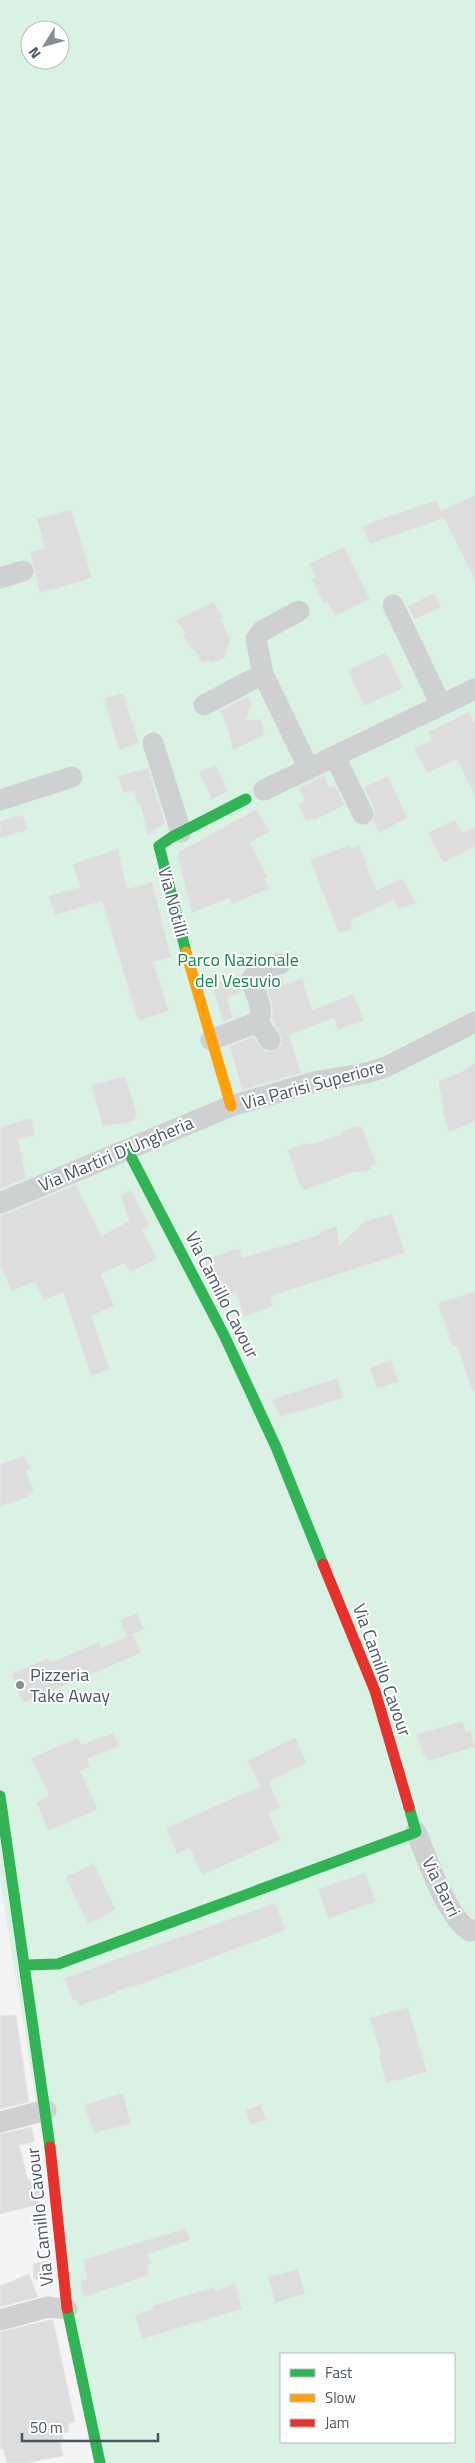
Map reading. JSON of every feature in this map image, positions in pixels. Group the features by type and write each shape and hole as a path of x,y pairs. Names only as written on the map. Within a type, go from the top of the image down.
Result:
{"street":[{"path":"0,578 23,571"},
{"path":"393,605 441,705"},
{"path":"299,611 262,631 256,639 263,674 309,769"},
{"path":"204,705 263,674"},
{"name":"Via Notilli","path":"231,1106 183,944 159,846 181,832 255,795 475,689"},
{"path":"153,743 181,832"},
{"path":"335,756 363,814"},
{"path":"0,800 72,777"},
{"path":"211,1040 258,1022 261,1016 260,1008 251,980 253,975 266,967 280,964"},
{"path":"258,1022 270,1040"},
{"name":"Via Parisi Superiore","path":"231,1106 314,1082 366,1073 386,1067 475,1022"},
{"name":"Via Martiri D'Ungheria","path":"0,1203 231,1106"},
{"name":"Via Camillo Cavour","path":"127,1149 224,1335 276,1447 374,1691 416,1832"},
{"name":"Via Camillo Cavour","path":"0,1796 8,1902 27,1965 46,2110 68,2309 100,2463"},
{"path":"27,1965 58,1964 416,1832"},
{"name":"Via Barri","path":"416,1832 440,1888 460,1926 470,1931 475,1930"},
{"path":"0,2122 46,2110"},
{"path":"0,2320 48,2307 68,2309"}],"green space":[{"name":"Parco Nazionale del Vesuvio","path":"0,0 475,0 475,2463 95,2463 0,1881"}],"building":[{"path":"475,495 475,580 444,518 370,544 362,526 436,500 441,511"},
{"path":"71,509 92,578 40,593 30,552 45,548 37,519"},
{"path":"344,547 370,599 335,616 327,602 323,603 312,579 316,578 309,564"},
{"path":"434,593 441,607 414,620 408,606"},
{"path":"213,602 223,617 220,618 230,639 225,658 210,663 209,660 202,663 194,649 191,649 183,635 185,633 176,620"},
{"path":"386,652 403,688 364,706 348,670"},
{"path":"123,693 139,743 119,750 104,698"},
{"path":"248,696 252,704 246,720 261,719 265,735 233,750 226,722 220,711"},
{"path":"469,712 475,724 475,796 457,759 428,773 414,749 432,740 428,732"},
{"path":"216,765 228,791 212,799 199,772"},
{"path":"148,768 165,823 148,835 140,803 137,803 134,791 123,793 118,776"},
{"path":"325,775 329,788 335,786 345,805 314,820 313,818 306,821 298,805 305,801 299,788"},
{"path":"388,777 407,818 379,833 373,821 375,815 374,808 364,787"},
{"path":"257,809 270,832 250,842 268,878 265,879 270,889 231,904 229,898 192,913 177,853"},
{"path":"23,815 28,830 0,838 0,821"},
{"path":"455,820 462,832 475,827 475,847 443,863 428,833"},
{"path":"359,844 376,890 402,879 416,903 398,909 394,900 351,920 353,929 339,933 310,860 349,845 351,848"},
{"path":"118,849 127,889 152,882 171,957 153,962 169,1011 138,1021 102,901 55,915 49,896 80,887 73,864"},
{"path":"240,974 239,984 242,992 227,998 233,1018 223,1022 212,985"},
{"path":"282,976 284,985 302,978 312,1010 353,994 364,1020 338,1030 334,1018 289,1035 301,1073 242,1090 230,1046 253,1037 265,1051 271,1052 281,1046 282,1039 272,1018 272,1004 265,982"},
{"path":"475,1063 475,1122 449,1132 442,1110 444,1109 438,1081 461,1072"},
{"path":"125,1076 137,1114 134,1121 103,1127 91,1085"},
{"path":"31,1118 35,1135 18,1139 26,1178 0,1189 0,1127"},
{"path":"357,1126 362,1127 376,1164 370,1166 371,1170 350,1173 306,1190 301,1188 288,1150 306,1143 312,1144 340,1135 343,1131"},
{"path":"76,1185 101,1236 129,1221 121,1195 131,1190 150,1226 142,1230 157,1259 130,1272 125,1263 101,1274 114,1306 91,1316 110,1370 91,1376 63,1292 44,1301 35,1282 11,1291 0,1264 0,1216"},
{"path":"392,1214 405,1253 271,1296 273,1306 244,1317 236,1292 222,1297 204,1260 239,1248 242,1258 321,1234 320,1231 337,1226 339,1246 365,1221"},
{"path":"475,1291 475,1391 472,1391 457,1346 453,1347 438,1303"},
{"path":"391,1360 398,1382 377,1388 370,1368"},
{"path":"338,1378 343,1398 280,1417 272,1399"},
{"path":"25,1456 30,1469 26,1471 34,1492 28,1494 29,1497 0,1506 0,1464"},
{"path":"137,1613 144,1629 127,1637 120,1620"},
{"path":"133,1634 141,1653 23,1703 11,1674 47,1659 52,1662 99,1642 101,1648"},
{"path":"463,1721 466,1732 471,1731 475,1747 428,1761 425,1754 423,1755 417,1734"},
{"path":"113,1733 119,1746 87,1759 90,1767 80,1771 98,1809 48,1831 36,1802 49,1796 31,1758 78,1738 81,1745"},
{"path":"295,1737 307,1763 269,1782 280,1808 268,1813 281,1840 202,1875 190,1848 177,1854 166,1828 260,1786 247,1761"},
{"path":"94,1864 116,1910 88,1924 65,1877"},
{"path":"365,1873 376,1902 328,1919 318,1889"},
{"path":"275,1903 286,1930 79,2006 76,2000 73,2001 64,1978"},
{"path":"408,2007 427,2072 386,2083 379,2056 381,2055 370,2018"},
{"path":"16,2015 29,2102 0,2109 0,2016"},
{"path":"123,2093 131,2124 94,2133 84,2105"},
{"path":"261,2105 266,2120 250,2125 246,2110"},
{"path":"32,2127 34,2142 19,2145 28,2180 38,2178 40,2204 0,2214 0,2134"},
{"path":"186,2228 190,2240 147,2254 151,2264 147,2266 149,2275 84,2297 80,2281 87,2279 83,2260"},
{"path":"46,2261 48,2277 34,2280 33,2264"},
{"path":"298,2269 305,2294 275,2303 268,2277"},
{"path":"29,2274 38,2297 0,2307 0,2286"},
{"path":"235,2284 242,2309 142,2339 135,2315 153,2309 152,2306 215,2287 215,2291"},
{"path":"53,2320 75,2422 68,2424 69,2432 63,2433 63,2441 60,2441 63,2456 26,2463 7,2463 3,2449 0,2449 0,2332"}],"traffic: fast":[{"path":"186,952 159,846 172,837 246,799"},
{"path":"127,1149 224,1335 276,1447 323,1564"},
{"path":"0,1796 50,2147"},
{"path":"27,1965 58,1964 416,1832 409,1807"},
{"path":"67,2308 100,2463"}],"traffic: slow":[{"path":"186,952 231,1106"}],"traffic: jam":[{"path":"323,1564 375,1691 409,1807"},
{"path":"50,2147 67,2308"}],"place":[{"name":"Pizzeria Take Away","path":"20,1685"}]}
